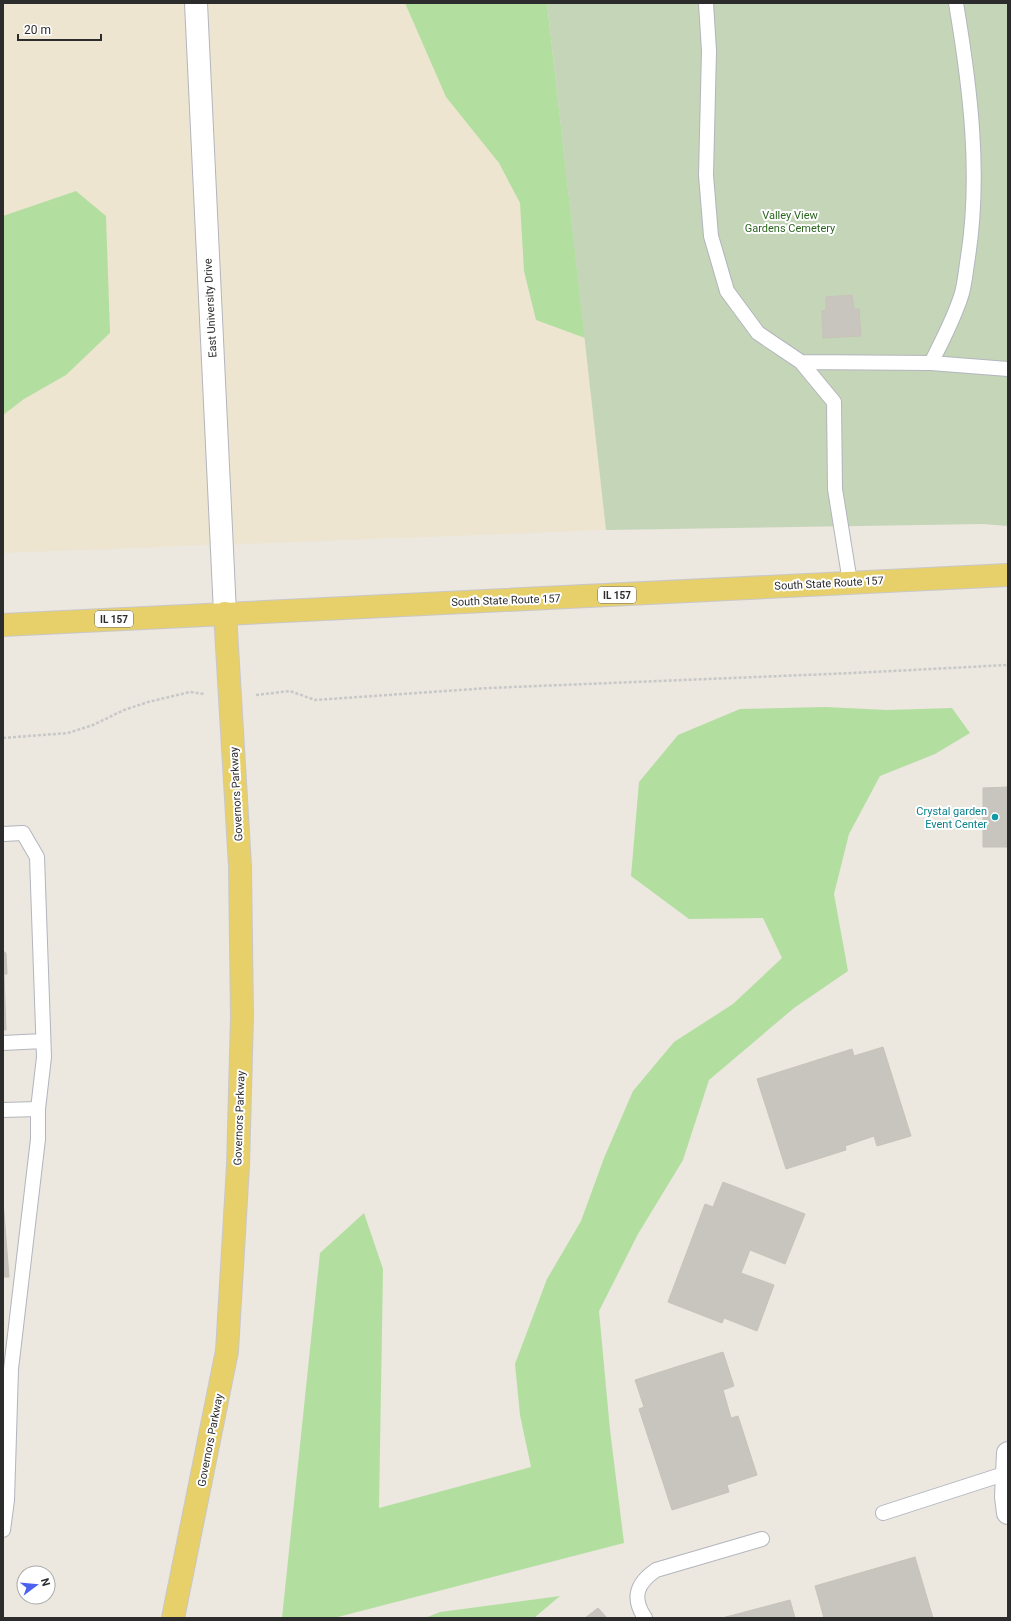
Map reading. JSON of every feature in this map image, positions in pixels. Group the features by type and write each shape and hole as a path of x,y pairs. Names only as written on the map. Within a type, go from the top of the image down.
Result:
{"main road":[{"name":"East University Drive","path":"196,3 225,613"},
{"name":"South State Route 157","path":"3,625 1008,575"},
{"name":"Governors Parkway","path":"173,1618 193,1526 228,1343 238,1166 242,1017 240,866 225,613"},
{"path":"1008,1463 1006,1497 1008,1513"}],"lane":[{"path":"706,3 709,51 706,175 711,236 727,291 758,333 801,362 834,402 835,489 850,582"},
{"path":"931,363 946,333 962,293 972,230 975,167 968,86 956,3"},
{"path":"801,362 931,363 1008,369"},
{"path":"3,834 23,833 37,857 44,1057 38,1109 38,1139 11,1369 7,1383 8,1500 3,1530"},
{"path":"3,1043 43,1041"},
{"path":"3,1110 38,1109"},
{"path":"883,1513 1008,1463"},
{"path":"645,1618 639,1610 637,1600 639,1585 645,1577 656,1570 762,1539"}],"path":[{"path":"3,738 68,733 93,725 124,710 148,702 190,692 230,696 290,692 315,700 489,688 853,674 1008,665"}],"shaded area":[{"path":"3,3 547,3 606,530 3,553"}],"green space":[{"path":"405,3 547,3 585,338 536,320 524,271 520,203 499,163 446,97"},
{"name":"Valley View Gardens Cemetery","path":"547,3 1008,3 1008,526 984,524 606,530"},
{"path":"76,191 106,216 110,333 66,375 24,399 3,415 3,216"},
{"path":"825,707 887,710 952,708 970,733 935,754 880,776 849,834 834,894 848,971 794,1008 709,1080 683,1160 638,1234 599,1311 610,1430 624,1543 334,1618 282,1618 320,1253 364,1213 383,1269 379,1508 531,1467 520,1415 515,1364 547,1279 581,1221 604,1158 633,1091 674,1042 733,1004 782,958 763,918 689,919 631,876 639,782 678,735 740,709"},
{"path":"560,1596 534,1618 425,1618 440,1612"}],"building":[{"path":"852,295 854,309 859,309 861,336 823,338 822,311 826,310 826,297"},
{"name":"Crystal garden Event Center","path":"1008,787 1008,847 983,847 983,788"},
{"path":"3,951 6,953 7,974 4,974 6,1030 3,1030"},
{"path":"883,1047 911,1136 877,1146 874,1136 845,1146 846,1150 786,1169 757,1079 852,1049 854,1056"},
{"path":"723,1182 805,1214 785,1264 750,1250 741,1273 774,1285 757,1331 724,1318 722,1323 668,1302 705,1204 713,1207"},
{"path":"3,1200 9,1277 3,1277"},
{"path":"723,1352 734,1386 723,1390 731,1418 738,1416 757,1475 727,1485 729,1492 672,1510 639,1409 644,1407 635,1380"},
{"path":"915,1557 933,1618 824,1618 815,1586"},
{"path":"790,1600 795,1618 722,1618"},
{"path":"598,1608 607,1618 585,1618"}],"place":[{"name":"Crystal garden Event Center","path":"995,817"}]}
